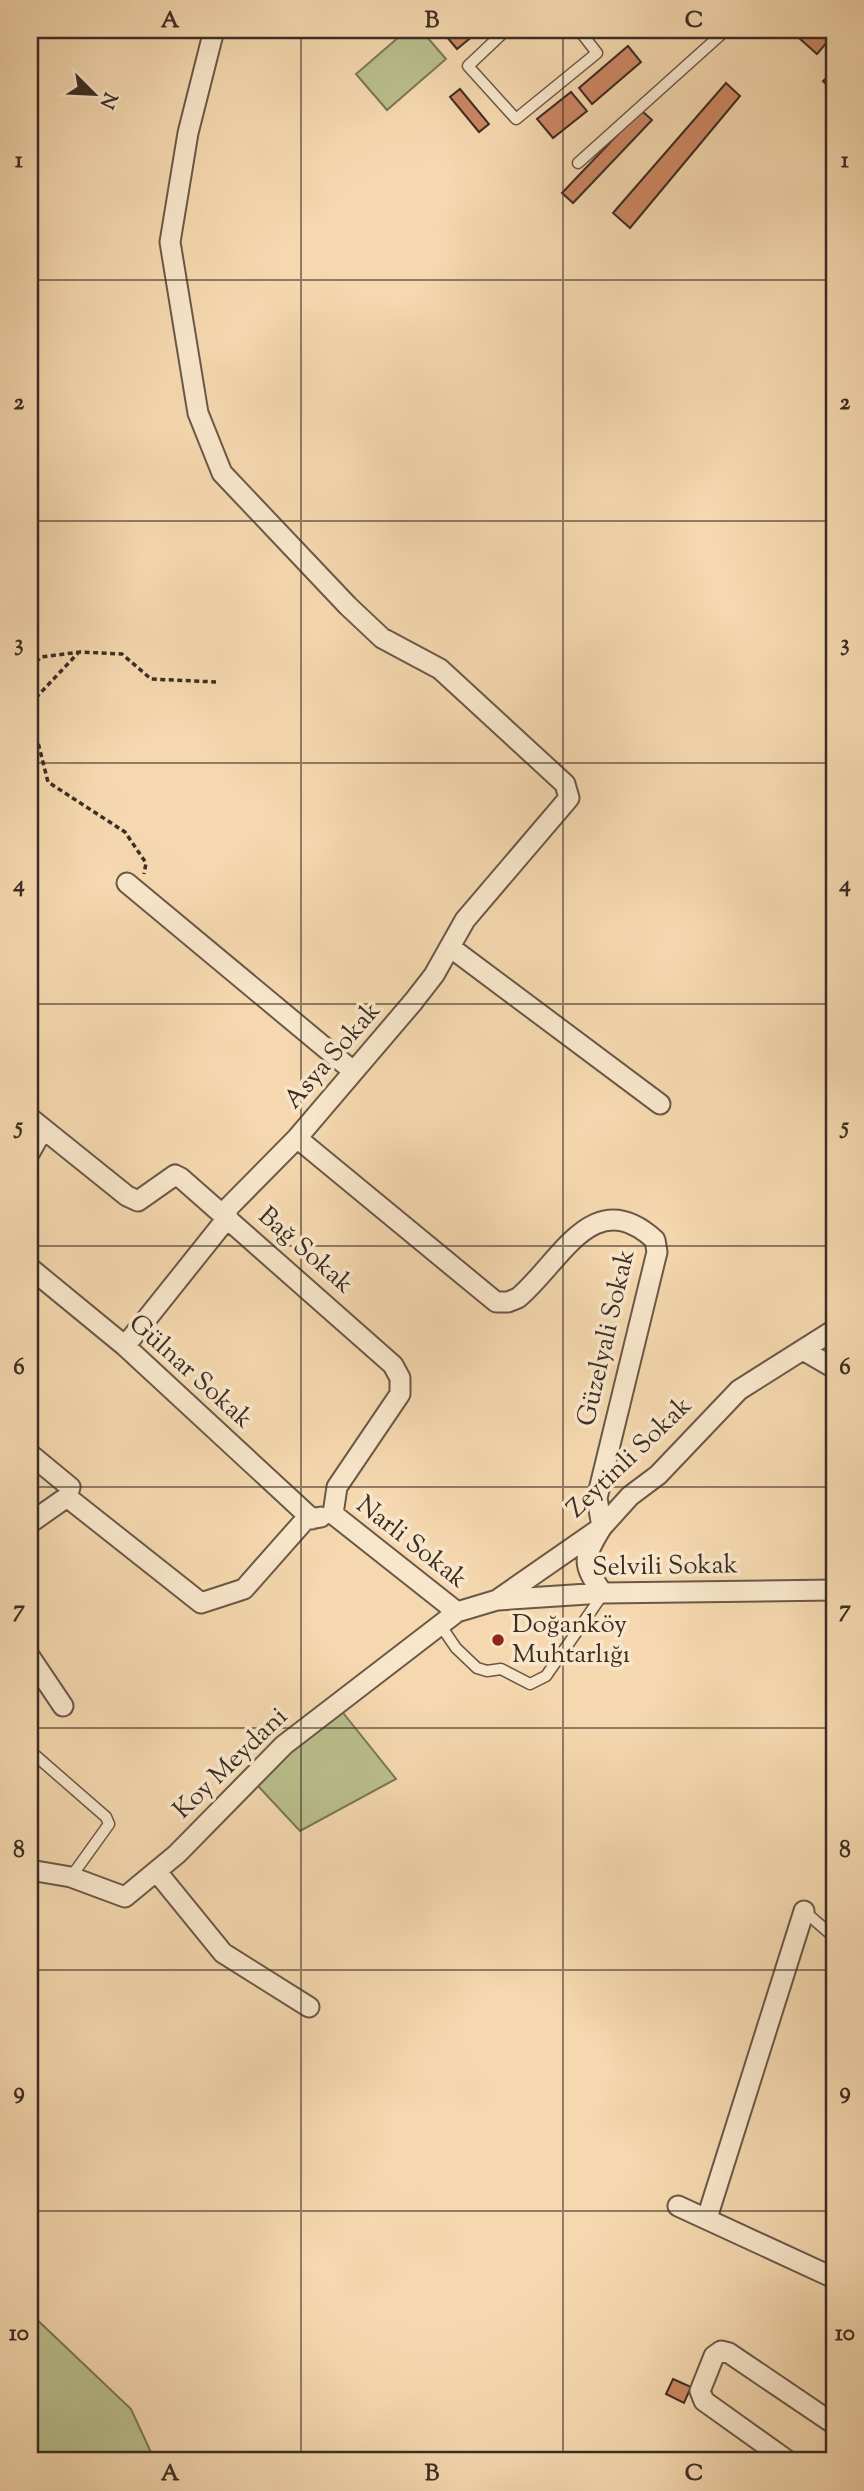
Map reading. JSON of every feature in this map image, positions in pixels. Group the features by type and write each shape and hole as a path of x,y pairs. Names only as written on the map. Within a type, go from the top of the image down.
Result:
{"street":[{"name":"Asya Sokak","path":"125,1346 226,1215 297,1138 413,1002 465,920 569,798 565,784 440,669 382,638 348,607 222,473 198,414 170,242 188,133 214,30"},
{"path":"133,888 353,1071"},
{"path":"450,947 660,1104"},
{"path":"30,1152 36,1124"},
{"name":"Bağ Sokak","path":"36,1124 127,1196 138,1200 175,1175 226,1215 393,1365 400,1378 400,1394 337,1488 333,1514"},
{"name":"Güzelyali Sokak","path":"297,1138 496,1302 508,1303 518,1298 587,1227 606,1219 632,1222 655,1240 657,1252 597,1498 601,1527"},
{"name":"Gülnar Sokak","path":"30,1268 125,1346 312,1519"},
{"name":"Zeytinli Sokak","path":"457,1612 497,1600 601,1527 630,1496 658,1475 739,1390 834,1330"},
{"path":"803,1350 834,1368"},
{"path":"30,1454 70,1487 67,1497 30,1523"},
{"path":"67,1497 201,1603 244,1589 305,1520 333,1514"},
{"name":"Narli Sokak","path":"333,1514 457,1612"},
{"path":"601,1527 586,1551 588,1573 603,1593"},
{"name":"Selvili Sokak","path":"497,1600 603,1593 834,1590"},
{"name":"Koy Meydani","path":"30,1870 71,1877 124,1897 157,1872 284,1745 457,1612"},
{"path":"30,1657 63,1706"},
{"path":"157,1872 223,1953 309,2007"},
{"path":"707,2218 804,1911"},
{"path":"678,2206 834,2278"},
{"path":"788,2461 704,2401 700,2391 714,2356 721,2351 729,2353 834,2424"}],"lane":[{"path":"506,30 468,66 516,119 597,53 579,30"},
{"path":"578,163 726,30"},
{"path":"440,1626 456,1648 477,1668 487,1671 501,1669 530,1684 546,1676 603,1593"},
{"path":"36,1756 106,1816 109,1824 71,1877"},
{"path":"804,1911 834,1937"}],"path":[{"path":"30,668 41,657 80,652 122,654 150,679 216,682"},
{"path":"30,704 80,652"},
{"path":"30,711 48,782 125,832 146,863 133,888"}],"green space":[{"path":"407,30 421,30 446,59 387,110 356,74"},
{"path":"340,1709 396,1779 300,1831 259,1787 258,1777"},
{"path":"30,2313 131,2409 155,2461 30,2461"}],"building":[{"path":"441,30 480,30 457,49"},
{"path":"790,30 834,30 834,34 817,54"},
{"path":"628,46 641,62 592,104 579,88"},
{"path":"834,71 834,93 823,81"},
{"path":"726,83 740,96 630,228 613,213"},
{"path":"460,89 489,124 479,132 450,97"},
{"path":"571,92 587,111 553,138 537,119"},
{"path":"641,110 652,120 573,203 562,193"},
{"path":"673,2379 691,2387 684,2403 666,2394"}],"place":[{"name":"Doğanköy Muhtarlığı","path":"498,1640"}]}
